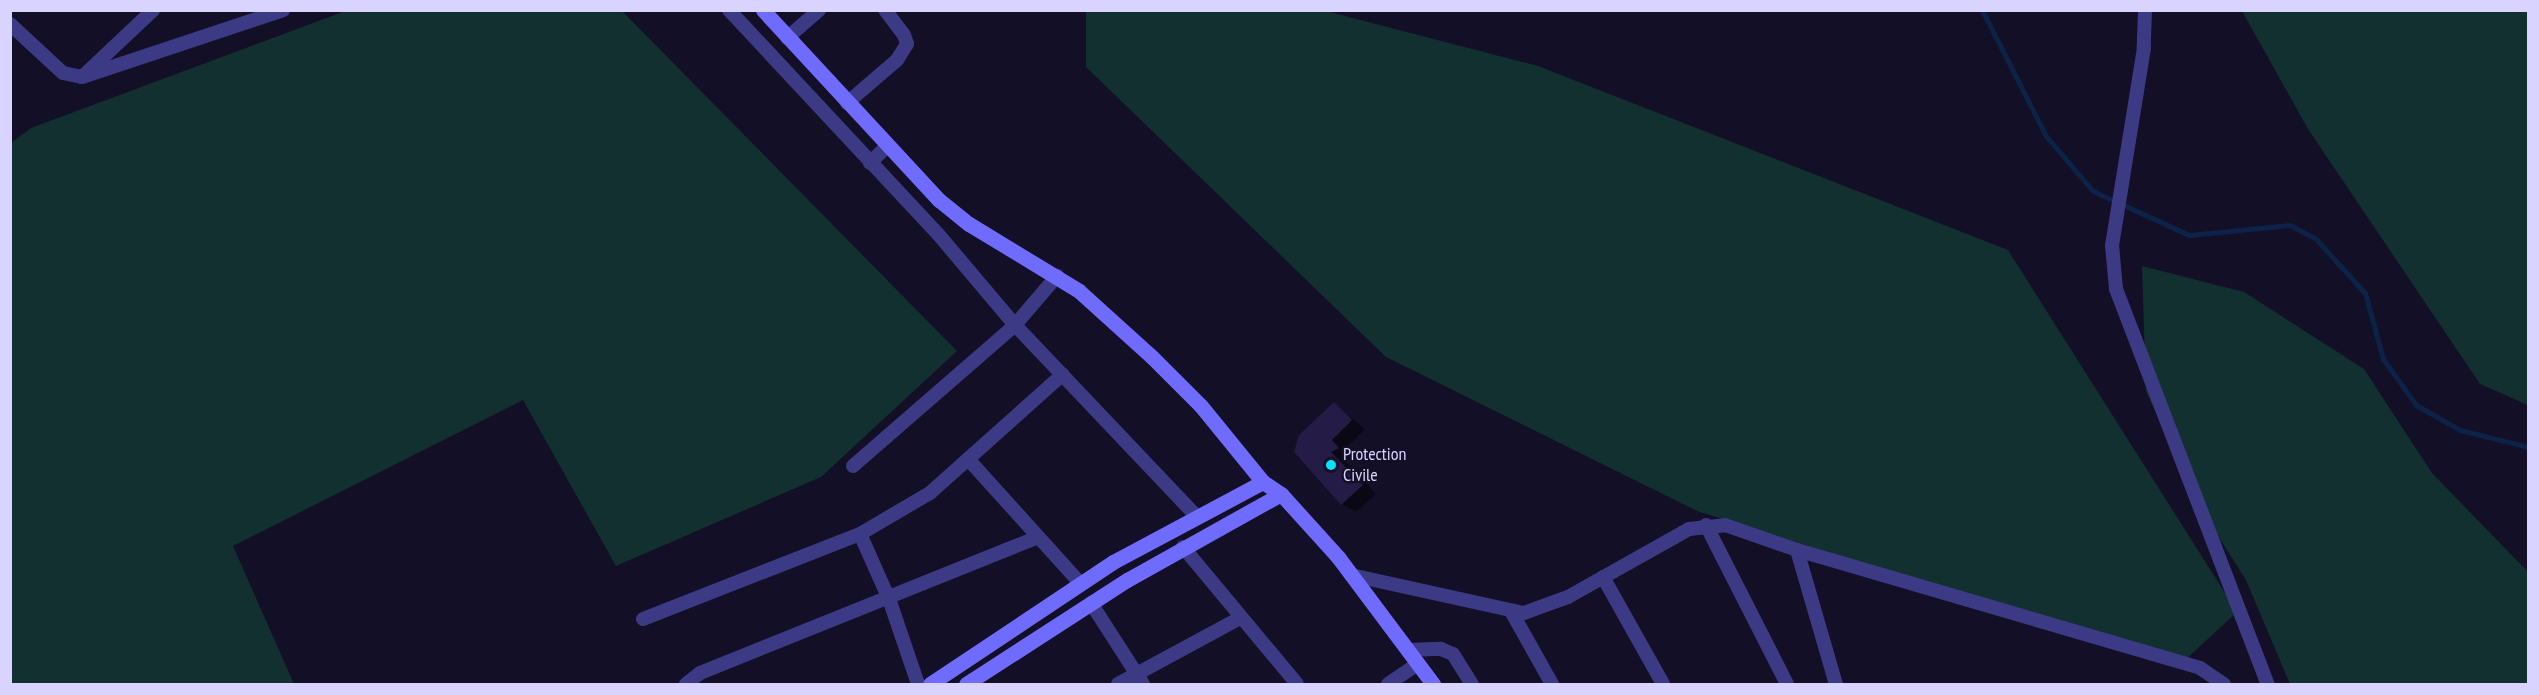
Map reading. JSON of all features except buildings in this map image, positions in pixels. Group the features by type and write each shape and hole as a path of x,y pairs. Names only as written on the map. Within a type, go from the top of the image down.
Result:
{"main road":[{"path":"763,10 912,175 969,224 1057,276 1107,314 1201,406 1263,482 1281,494 1351,574 1433,684"},
{"path":"930,684 1113,562 1195,515 1263,482"},
{"path":"966,684 1127,580 1281,494"},
{"path":"1113,562 1127,580"}],"street":[{"path":"82,77 153,10"},
{"path":"10,24 63,73 82,77 283,10"},
{"path":"729,10 1016,325 1195,515"},
{"path":"787,38 819,10"},
{"path":"847,103 897,60 907,44 904,35 885,10"},
{"path":"2145,10 2144,48 2126,148 2111,261 2122,308 2268,684"},
{"path":"870,163 886,147"},
{"path":"853,466 1016,325 1057,276"},
{"path":"643,619 860,534 930,493 1063,374"},
{"path":"968,459 1080,583"},
{"path":"1351,574 1511,611 1537,610 1603,577 1674,536 1706,525 1725,525 1797,550 2200,668 2224,684"},
{"path":"1706,525 1787,684"},
{"path":"860,534 889,600 918,684"},
{"path":"686,684 700,673 889,600 1038,537"},
{"path":"1183,547 1297,684"},
{"path":"1797,550 1836,684"},
{"path":"1603,577 1663,684"},
{"path":"1092,603 1139,679"},
{"path":"1511,611 1552,684"},
{"path":"1118,684 1139,679 1240,618"},
{"path":"1408,650 1441,649 1453,654 1472,684"},
{"path":"1388,684 1418,664"}],"green space":[{"path":"348,10 622,11 957,351 821,477 616,566 523,400 233,546 294,684 11,684 11,143 31,128"},
{"path":"1086,11 1326,11 1538,66 2008,250 2237,612 2182,663 1697,511 1386,357 1086,67"},
{"path":"2242,11 2528,11 2528,405 2480,384 2308,129"},
{"path":"2142,266 2244,292 2364,369 2432,473 2528,572 2528,684 2290,684 2246,580 2195,500 2146,391"}],"waterway":[{"path":"1982,10 2046,136 2093,191 2189,235 2290,225 2316,239 2365,293 2383,359 2416,405 2460,430 2528,447"}],"place":[{"name":"Protection Civile","path":"1331,465"}]}
